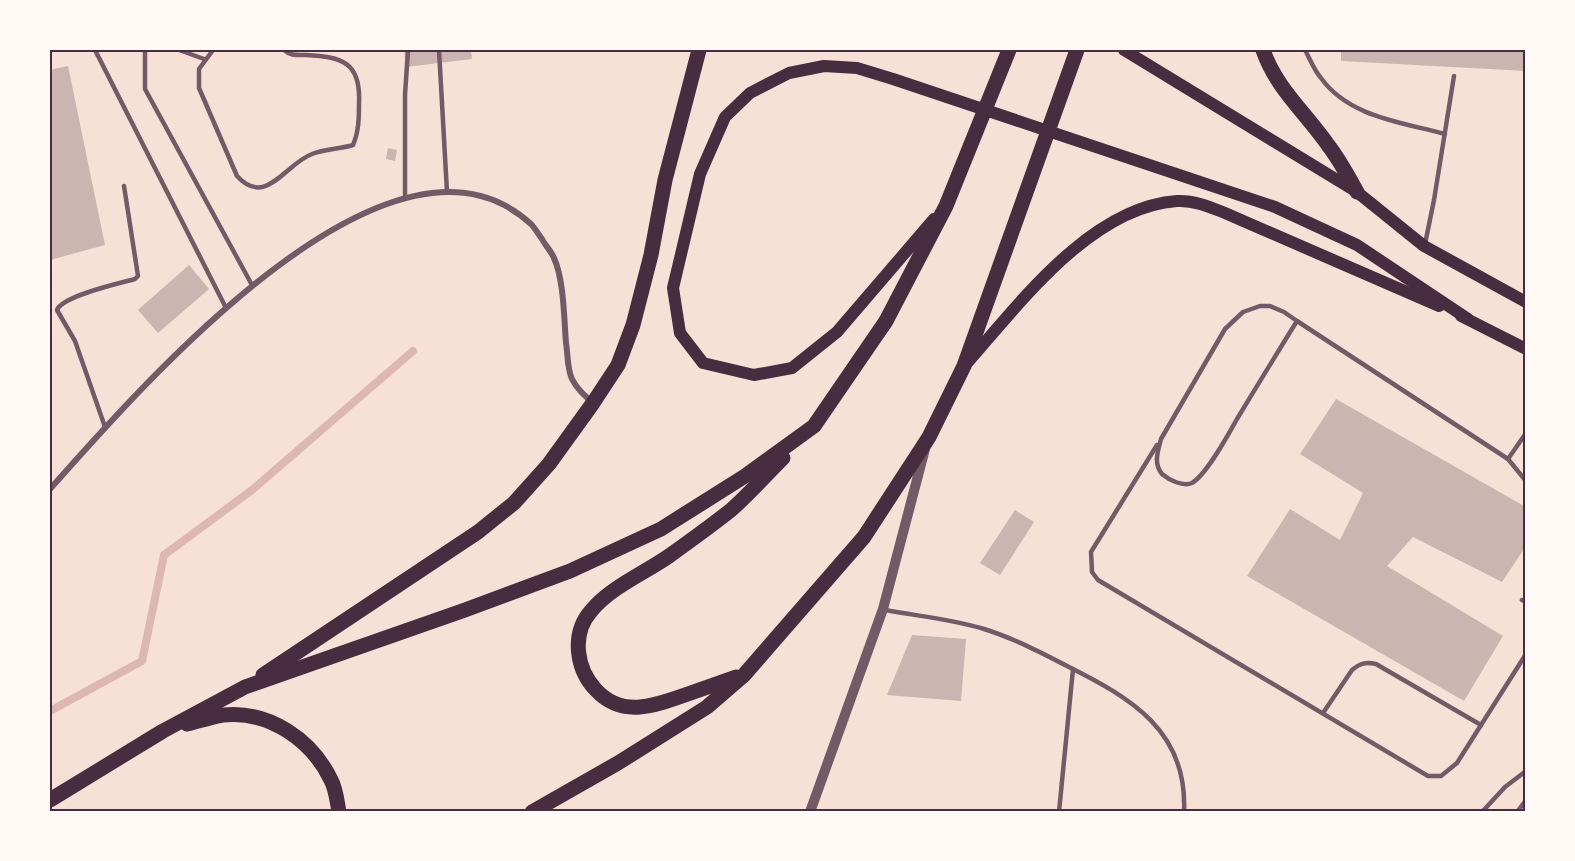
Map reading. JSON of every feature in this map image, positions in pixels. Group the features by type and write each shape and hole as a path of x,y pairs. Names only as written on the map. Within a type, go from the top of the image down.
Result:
{"main road":[{"path":"50,800 163,731 245,687 478,532 514,503 549,464 618,365 633,325 651,255 665,180 699,50"},
{"path":"744,675 651,707 620,706 606,699 585,675 578,653 579,635 590,612 612,592 663,560 732,508 814,426 886,321 946,206 1009,50"},
{"path":"531,812 618,763 707,707 744,675 864,537 929,437 964,366 1077,50"},
{"path":"1124,50 1357,192 1424,246 1526,302"},
{"path":"1263,50 1270,68 1287,96 1328,144 1357,192"},
{"path":"946,206 837,332 792,368 754,375 703,363 680,333 673,288 700,174 725,117 750,93 789,73 824,66 856,68 893,79 1275,207 1357,245 1468,319"},
{"path":"964,366 1020,303 1077,246 1097,231 1136,211 1178,201 1196,202 1225,213 1468,319 1526,349"},
{"path":"245,687 549,579 661,529 745,476 814,426"},
{"path":"163,731 225,715 258,718 290,731 315,753 332,782 339,812"}],"street":[{"path":"50,489 105,427 225,306 311,241 353,218 405,198 447,192 478,196 508,206 533,226 554,259 562,294 571,376 578,389 593,403"},
{"path":"810,812 883,609 929,437"}],"lane":[{"path":"95,50 225,306"},
{"path":"145,50 145,89 252,285"},
{"path":"179,50 204,59"},
{"path":"213,50 204,59 199,69 199,88 231,165 244,184 253,188 260,188 292,169 309,155 353,145 358,128 360,86 354,70 336,60 322,56 290,54 284,50"},
{"path":"405,198 405,95 408,50"},
{"path":"438,50 447,192"},
{"path":"1305,50 1321,78 1343,101 1365,113 1445,134"},
{"path":"1424,246 1454,76"},
{"path":"105,427 75,341 57,310 61,304 82,295 135,279 138,276 123,186"},
{"path":"1526,481 1508,459 1284,312 1270,306 1260,306 1243,312 1225,329 1091,552 1092,572 1098,580 1428,776 1442,776 1457,764 1526,654"},
{"path":"1161,439 1156,457 1162,474 1172,481 1186,485 1194,482 1219,450 1298,321"},
{"path":"1508,459 1526,433"},
{"path":"883,609 982,628 1026,645 1120,695 1149,717 1173,750 1183,778 1184,812"},
{"path":"1323,713 1352,670 1366,662 1376,664 1481,725"},
{"path":"1059,812 1074,669"},
{"path":"1482,812 1505,787 1526,771"},
{"path":"1517,812 1526,800"}],"building":[{"path":"404,50 471,50 472,59 406,67"},
{"path":"1341,50 1526,50 1526,71 1341,61"},
{"path":"68,66 105,245 50,260 50,70"},
{"path":"388,148 397,150 395,161 386,159"},
{"path":"189,265 209,289 158,333 138,310"},
{"path":"1336,399 1526,507 1526,546 1502,582 1413,537 1387,566 1503,636 1464,701 1247,576 1290,509 1340,540 1363,493 1300,454"},
{"path":"1015,510 1034,522 1000,575 980,563"},
{"path":"912,635 966,639 961,701 887,695"}],"waterway":[{"path":"50,711 142,661 164,555 252,490 413,351"}]}
